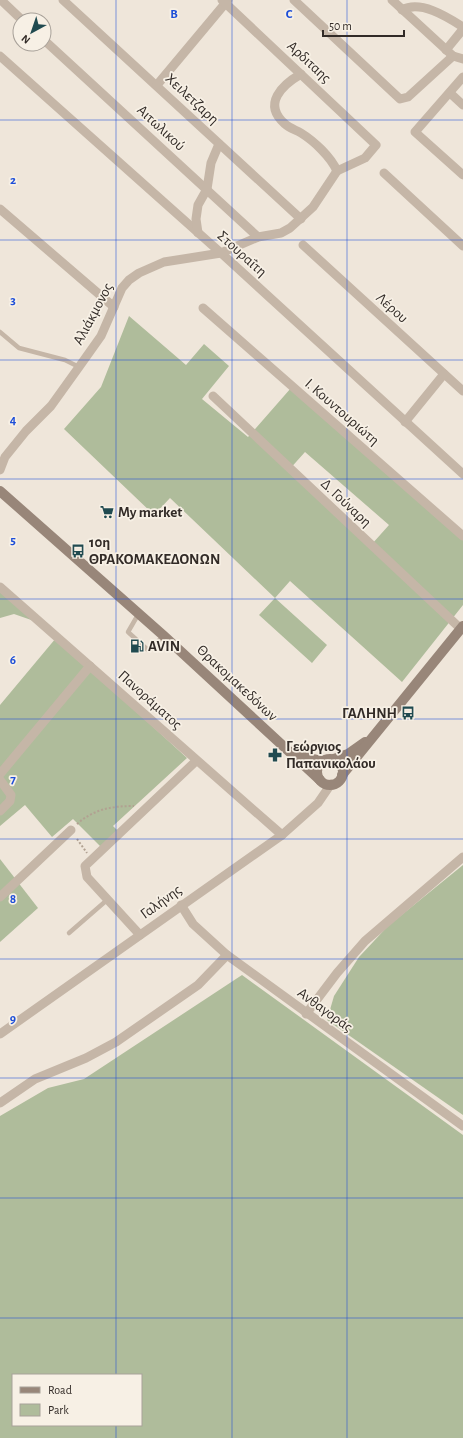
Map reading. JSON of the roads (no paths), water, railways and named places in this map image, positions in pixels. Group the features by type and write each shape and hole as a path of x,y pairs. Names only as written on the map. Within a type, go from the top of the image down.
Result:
{"main road":[{"name":"Θρακομακεδόνων","path":"0,491 139,613 326,784 339,781 342,775 373,736 462,628"},
{"name":"Θρακομακεδόνων","path":"291,753 322,761 334,759 352,751 373,736"},
{"path":"334,759 342,767 342,775"},
{"path":"320,780 318,768 322,761"}],"street":[{"path":"1,0 14,12"},
{"name":"Χειλετζαρη","path":"64,0 301,219"},
{"path":"294,0 403,100 450,53 463,28 429,5 417,2 408,4 402,10"},
{"path":"392,0 450,53 463,59"},
{"path":"157,85 225,1"},
{"name":"Αρδιταης","path":"225,1 376,145 365,158 337,171"},
{"name":"Αιτωλικού","path":"52,47 258,237"},
{"name":"Στουραΐτη","path":"0,56 221,253 463,474"},
{"path":"301,74 285,84 279,92 275,101 276,109 285,124 305,136 330,159 337,171"},
{"path":"463,77 415,132 463,175"},
{"path":"450,93 463,105"},
{"path":"198,233 196,219 198,205 207,189 211,163 219,144"},
{"name":"Αλιάκμονος","path":"0,470 5,457 26,431 52,406 79,367 100,336 122,288 129,280 139,273 164,262 221,253 258,237 281,233 301,219 313,206 337,171"},
{"path":"384,173 463,246"},
{"path":"0,209 114,307"},
{"name":"Λέρου","path":"303,246 463,391"},
{"name":"Ι. Κουντουριώτη","path":"203,308 463,536"},
{"path":"405,422 444,374"},
{"name":"Δ. Γούναρη","path":"213,396 462,628"},
{"name":"Πανοράματος","path":"0,587 196,761 282,834"},
{"path":"0,774 90,666"},
{"path":"140,935 84,872 84,866 196,761"},
{"path":"0,780 11,795 10,801 0,811"},
{"name":"Γαλήνης","path":"0,1034 282,834 318,803 331,784"},
{"path":"0,897 71,830"},
{"path":"306,1014 337,973 365,940 463,858"},
{"name":"Ανθαγοράς","path":"181,905 193,924 227,956 463,1126"},
{"path":"0,1103 35,1079 86,1058 116,1042 198,985 227,956"}],"lane":[{"path":"0,332 19,348 65,360 79,367"},
{"path":"139,613 128,632 148,650 164,636"},
{"path":"69,933 108,900"}],"place":[{"name":"My market","path":"107,512"},
{"name":"10η ΘΡΑΚΟΜΑΚΕΔΟΝΩΝ","path":"78,551"},
{"name":"AVIN","path":"137,646"},
{"name":"ΓΑΛΗΝΗ","path":"408,713"},
{"name":"Γεώργιος Παπανικολάου","path":"275,755"}]}
